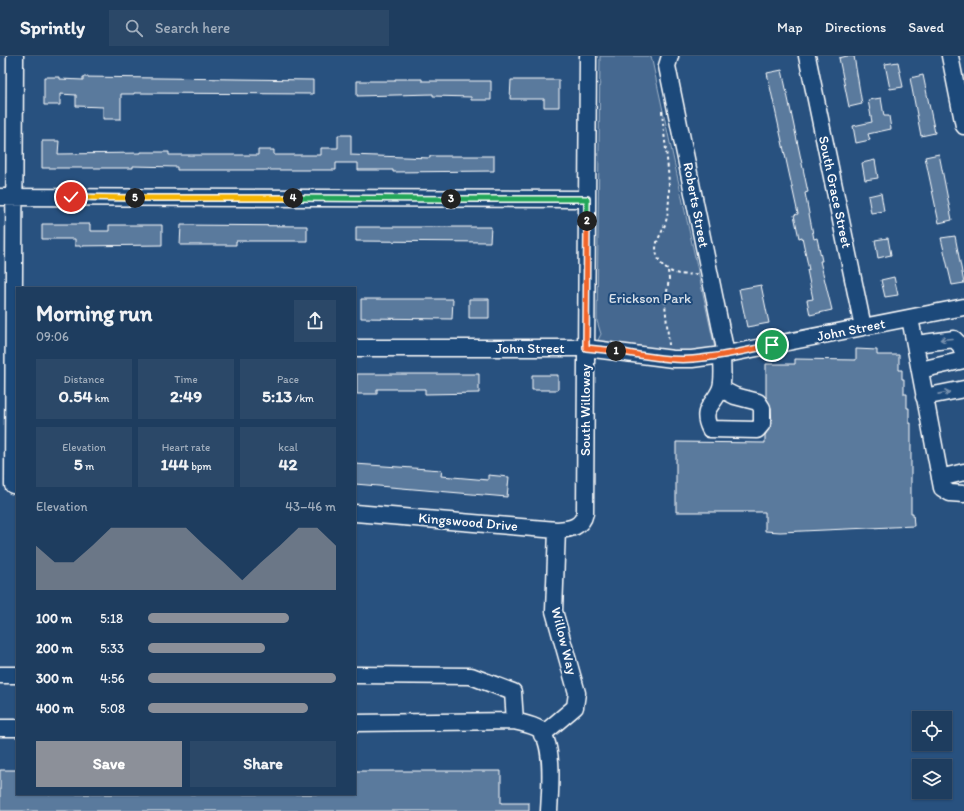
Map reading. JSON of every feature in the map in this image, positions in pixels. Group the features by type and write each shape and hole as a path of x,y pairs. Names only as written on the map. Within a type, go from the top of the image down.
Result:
{"street":[{"path":"15,56 7,197 16,348 15,486"},
{"name":"South Willoway","path":"580,523 584,519 585,513 588,56"},
{"name":"Roberts Street","path":"670,56 667,66 710,272 724,355 721,389"},
{"name":"South Grace Street","path":"807,56 863,327"},
{"path":"950,56 964,126"},
{"path":"7,197 587,199"},
{"name":"John Street","path":"356,348 586,348 673,359 692,359 724,355 964,307"},
{"path":"910,318 942,488 945,491 964,494"},
{"path":"916,344 954,339 961,346 964,359 920,370"},
{"path":"924,397 964,389"},
{"path":"940,478 964,472"},
{"name":"Kingswood Drive","path":"356,513 557,530 570,529 580,523"},
{"name":"Willow Way","path":"542,735 575,708 577,693 554,612 557,530"},
{"path":"0,675 16,675"},
{"path":"356,676 471,676 513,692 515,721"},
{"path":"356,723 515,721 538,729 547,742 550,767 549,811"},
{"path":"0,728 16,728"}],"path":[{"path":"662,106 668,186 666,221 658,237 656,249 660,261 668,271 669,279 665,304 669,347"},
{"path":"668,271 684,276 710,272"}],"green space":[{"name":"Erickson Park","path":"600,56 651,56 716,353 672,356 597,342 601,334 597,321"}],"building":[{"path":"854,56 862,104 849,107 839,58"},
{"path":"898,62 903,87 890,89 885,64"},
{"path":"782,70 808,192 805,193 814,239 817,238 822,261 820,261 832,310 810,315 807,300 813,299 807,270 809,270 802,237 799,238 794,215 798,214 767,73"},
{"path":"923,75 935,133 921,136 910,78"},
{"path":"44,77 60,77 60,79 83,80 83,77 313,80 313,94 121,94 121,119 103,119 103,107 76,106 76,95 60,94 60,105 44,105"},
{"path":"395,79 422,79 422,81 491,81 491,100 471,100 471,97 433,96 433,94 357,96 357,81 395,81"},
{"path":"511,80 559,80 559,107 544,107 544,99 510,99"},
{"path":"881,98 884,116 889,116 891,129 868,134 870,140 856,143 853,126 872,122 868,100"},
{"path":"338,135 351,135 351,155 430,158 430,156 494,156 494,171 393,172 393,170 358,170 358,163 336,163 336,170 177,170 177,167 133,166 133,168 42,168 42,141 59,141 58,154 169,152 169,155 258,155 258,150 274,150 274,155 321,155 321,148 338,148"},
{"path":"939,154 952,220 939,223 925,157"},
{"path":"875,160 878,178 865,180 862,163"},
{"path":"881,193 884,211 871,213 868,196"},
{"path":"42,224 90,224 90,231 109,231 109,225 162,225 162,245 75,246 75,239 42,239"},
{"path":"181,225 307,226 307,241 236,241 236,245 180,245"},
{"path":"356,227 491,227 490,242 356,241"},
{"path":"955,236 964,283 952,285 941,238"},
{"path":"888,238 891,255 878,258 875,240"},
{"path":"894,277 898,295 885,297 881,280"},
{"path":"761,285 769,323 747,327 739,289"},
{"path":"361,299 453,299 452,319 361,318"},
{"path":"469,299 489,299 489,318 469,318"},
{"path":"856,349 877,350 877,355 899,355 899,370 902,370 902,379 904,379 904,394 907,394 909,423 911,423 911,513 913,513 914,526 780,532 765,531 765,512 676,512 676,442 765,443 765,435 772,424 771,408 766,397 766,364 795,364 795,359 856,360"},
{"path":"357,374 479,374 479,393 425,394 425,389 377,389 377,394 357,394"},
{"path":"532,375 558,375 558,390 532,390"},
{"path":"356,464 442,470 441,476 488,480 488,475 509,477 507,497 356,484"},
{"path":"0,770 16,770 16,795 356,795 356,771 501,771 501,803 529,803 529,811 0,811"}],"route":[{"path":"71,197 587,199 586,348 650,357 692,359 722,355 772,345"}]}
